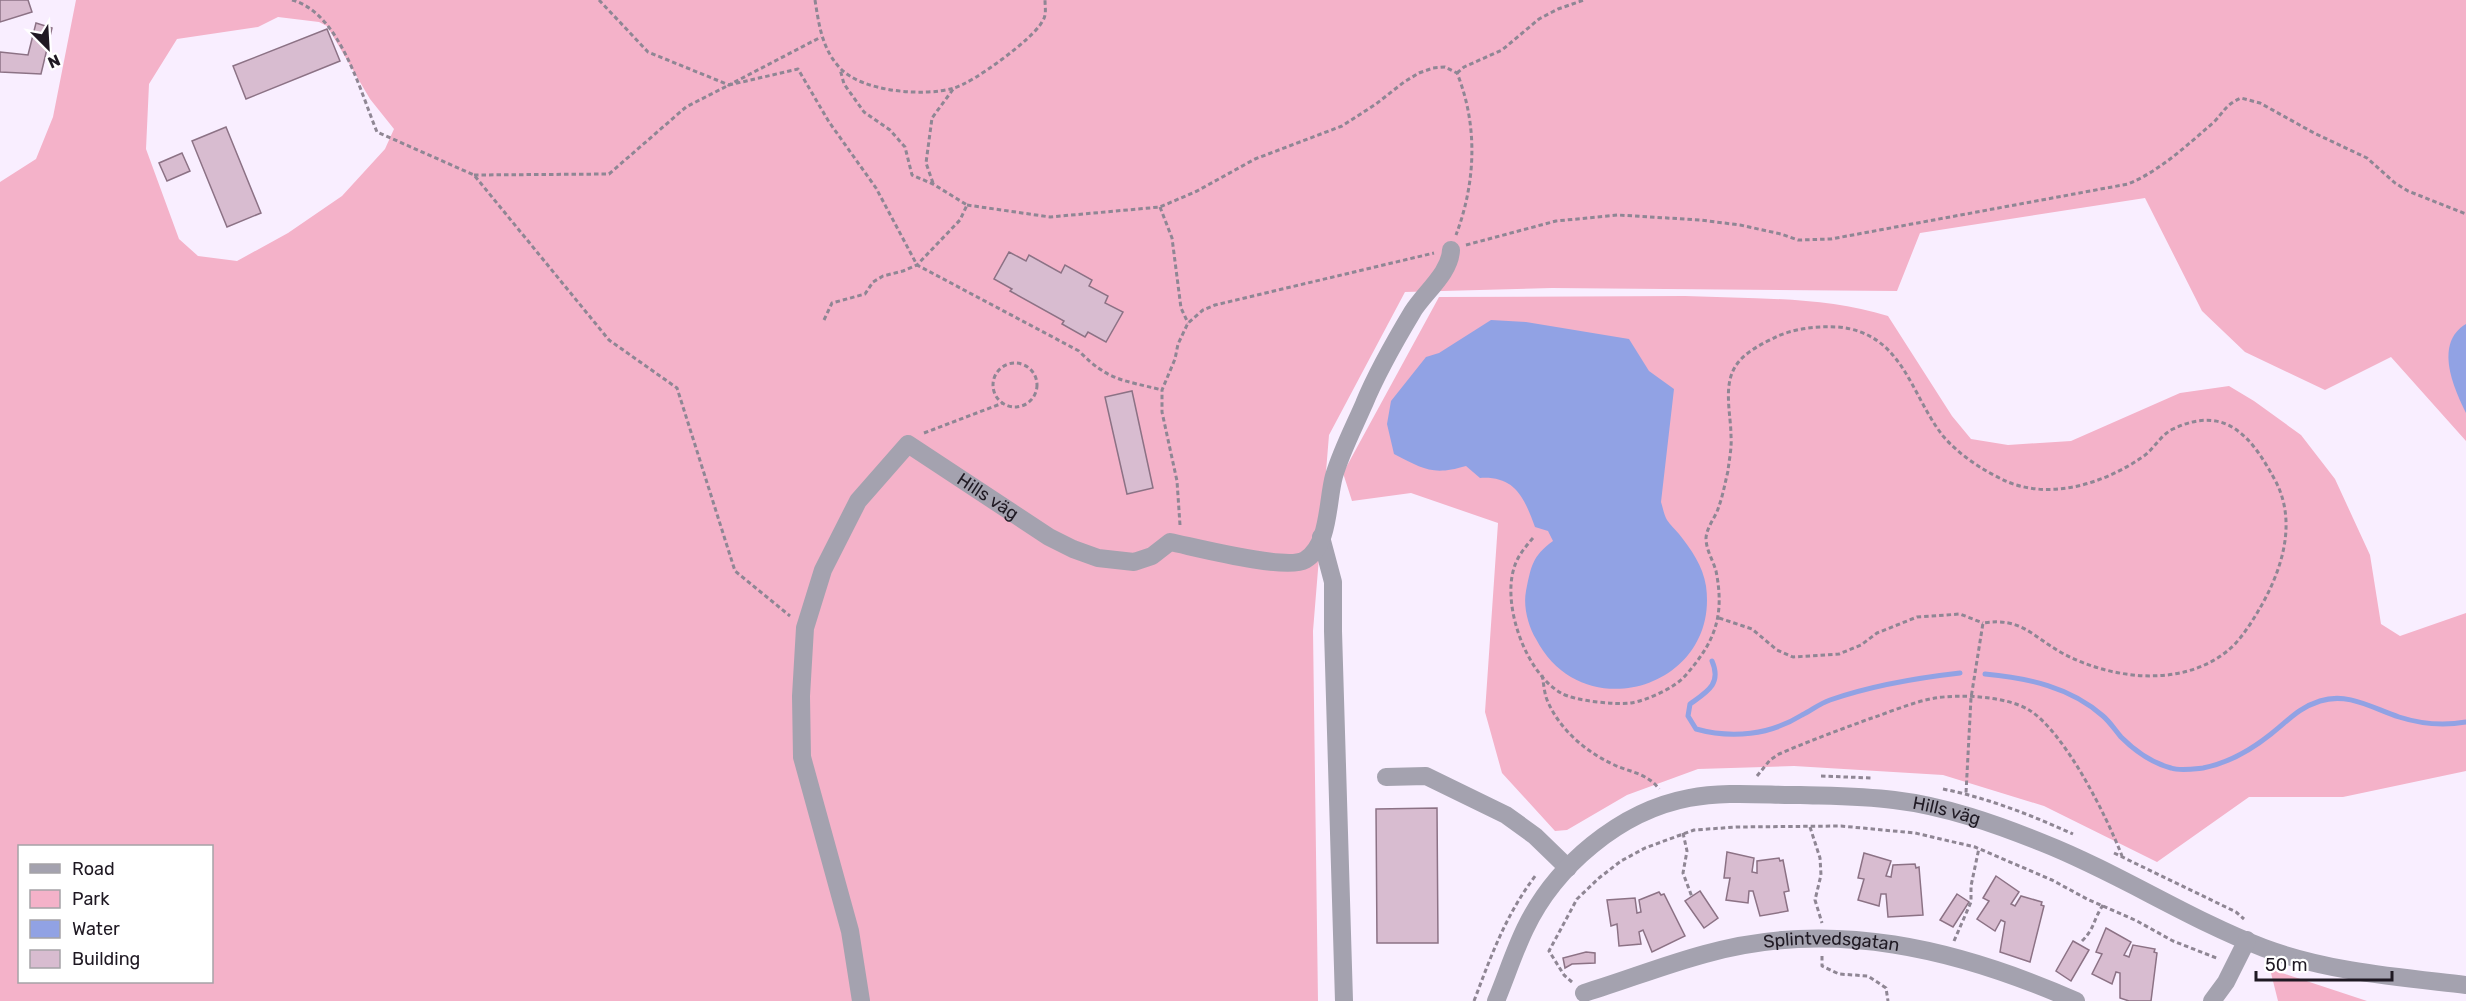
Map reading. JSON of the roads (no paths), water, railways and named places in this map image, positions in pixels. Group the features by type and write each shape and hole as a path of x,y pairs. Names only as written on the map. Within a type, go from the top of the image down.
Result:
{"street":[{"path":"1344,1001 1333,582 1321,537 1334,475 1374,378 1414,309 1450,261 1451,250"},
{"name":"Hills väg","path":"861,1001 850,931 802,757 801,696 805,628 823,570 858,501 908,444 1049,537 1082,552 1117,562 1134,562 1152,556 1170,542 1287,564 1300,563 1312,555 1321,537"},
{"path":"1386,777 1426,777 1506,815 1535,836 1568,868"},
{"name":"Hills väg","path":"1496,1001 1526,927 1552,886 1568,868 1620,824 1645,812 1691,798 1742,794 1822,795 1896,800 1976,818 2046,844 2247,940 2280,953 2362,974 2466,985"},
{"name":"Splintvedsgatan","path":"1584,993 1705,953 1753,944 1803,939 1901,944 1950,954 2030,981 2076,1001"},
{"path":"2212,1001 2226,982 2247,940"}],"water":[{"path":"1491,320 1526,322 1629,339 1649,371 1674,389 1661,502 1667,520 1688,546 1702,572 1706,586 1705,621 1692,650 1671,671 1644,684 1614,689 1584,683 1557,667 1536,639 1527,616 1526,591 1529,575 1537,557 1553,541 1548,531 1535,527 1527,506 1517,490 1502,481 1480,478 1466,466 1436,471 1413,464 1394,454 1387,424 1391,401 1426,357 1439,353"},
{"path":"2466,324 2466,413 2452,378 2449,354 2456,332"}],"waterway":[{"path":"1712,661 1715,669 1714,682 1707,691 1690,704 1688,716 1696,729 1723,734 1750,733 1777,727 1826,702 1862,690 1960,673"},
{"path":"1985,674 2033,681 2077,698 2103,716 2138,752 2157,763 2187,770 2213,766 2231,759 2256,745 2306,707 2330,699 2340,698 2360,702 2399,717 2432,724 2466,722"}]}
